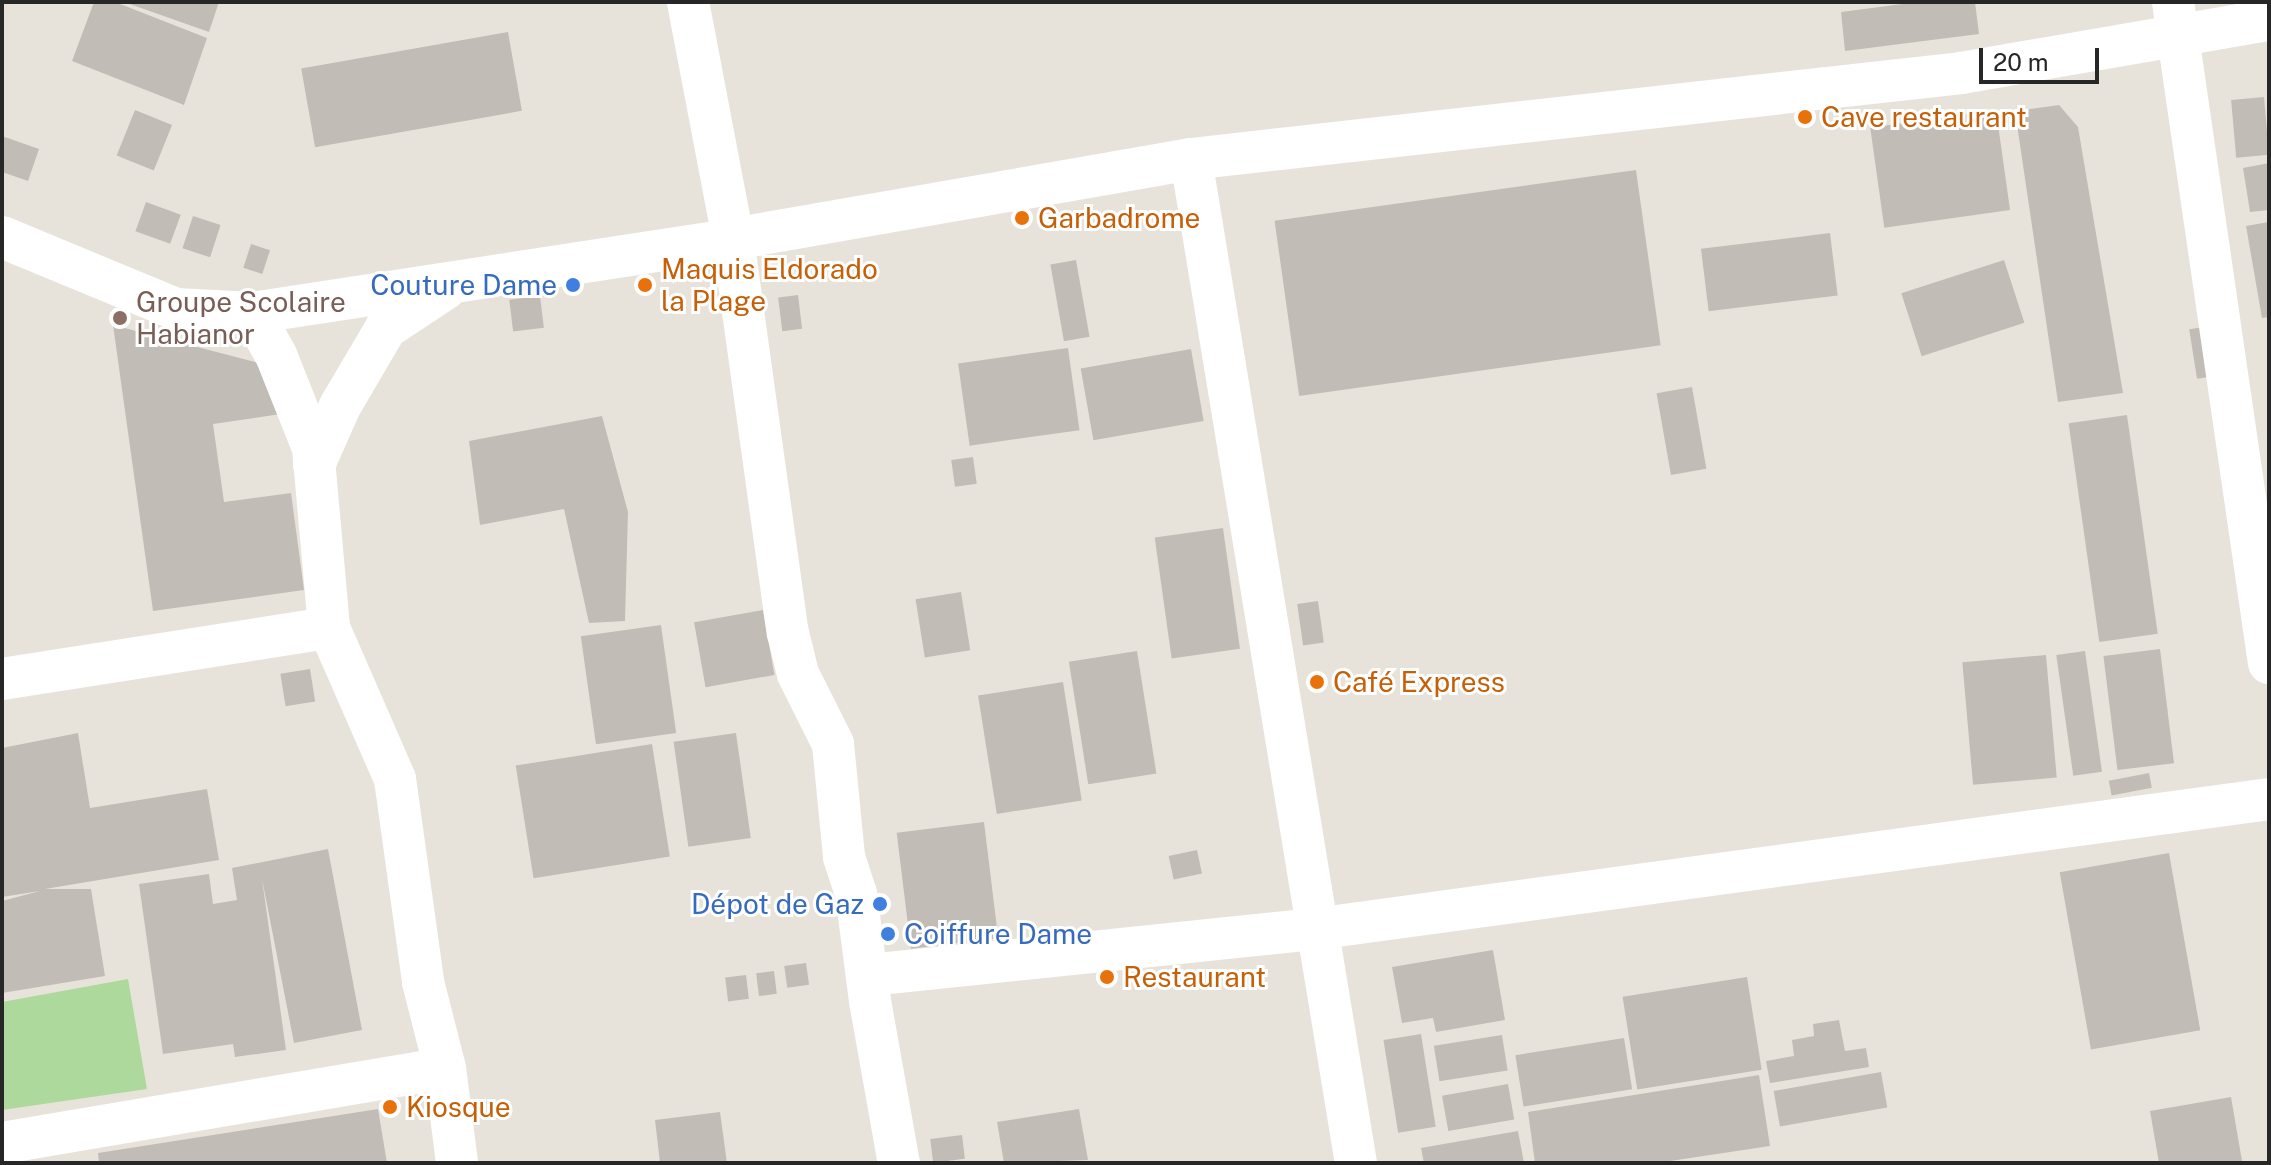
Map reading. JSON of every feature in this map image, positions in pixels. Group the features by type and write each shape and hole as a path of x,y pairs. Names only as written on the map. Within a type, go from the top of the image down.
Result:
{"street":[{"path":"688,2 733,239 788,633 798,674 833,744 844,857 856,893 899,1163"},
{"path":"2,237 176,309 252,313 733,239 1191,159 1961,73 2175,19 2269,20"},
{"path":"2175,19 2269,663"},
{"path":"1191,159 1315,929 1356,1163"},
{"path":"314,465 340,406 386,328 456,282"},
{"path":"252,313 297,401 314,465 329,628 395,779 423,982 445,1068 457,1163"},
{"path":"2,679 329,628"},
{"path":"869,975 1315,929 2269,799"},
{"path":"2,1143 445,1068"}],"green space":[{"path":"128,979 147,1089 2,1110 2,1002"}],"building":[{"path":"94,2 115,2 207,38 184,105 72,61"},
{"path":"124,2 219,2 209,32"},
{"path":"1918,2 1975,2 1979,34 1845,51 1841,12"},
{"path":"508,32 522,111 315,147 301,68"},
{"path":"2264,97 2269,155 2236,158 2231,100"},
{"path":"2059,105 2078,127 2123,393 2058,402 2015,111"},
{"path":"135,110 172,125 154,170 117,155"},
{"path":"1996,110 2010,210 1884,228 1870,128"},
{"path":"2,136 39,149 28,181 2,172"},
{"path":"2269,163 2269,210 2250,212 2243,168"},
{"path":"1636,170 1661,345 1299,396 1275,221"},
{"path":"146,202 181,215 170,244 135,231"},
{"path":"193,216 221,225 210,257 182,248"},
{"path":"2269,222 2269,317 2262,318 2246,226"},
{"path":"1830,233 1838,296 1709,311 1701,249"},
{"path":"251,244 270,250 262,274 243,268"},
{"path":"1076,260 1090,337 1064,341 1050,265"},
{"path":"2004,260 2024,323 1922,356 1901,293"},
{"path":"798,295 802,329 782,331 778,297"},
{"path":"540,296 544,328 513,332 509,300"},
{"path":"113,325 274,367 281,414 213,424 224,502 291,493 304,590 153,611"},
{"path":"2204,327 2212,376 2197,379 2189,329"},
{"path":"1068,348 1080,430 970,446 958,363"},
{"path":"1191,349 1204,421 1093,440 1081,368"},
{"path":"1692,387 1706,469 1671,475 1657,393"},
{"path":"2127,415 2158,634 2099,642 2069,423"},
{"path":"602,416 628,512 625,621 589,623 564,509 480,525 469,441"},
{"path":"973,457 977,484 955,487 951,460"},
{"path":"1223,528 1240,649 1172,658 1155,538"},
{"path":"961,592 970,650 925,657 916,599"},
{"path":"1318,601 1324,643 1303,646 1297,604"},
{"path":"763,610 774,675 706,687 694,622"},
{"path":"661,625 676,733 596,744 581,636"},
{"path":"2160,649 2174,763 2117,770 2103,656"},
{"path":"1137,651 1156,773 1088,784 1069,662"},
{"path":"2085,651 2102,772 2073,776 2056,655"},
{"path":"2046,655 2057,778 1973,785 1962,662"},
{"path":"310,669 315,702 286,706 280,674"},
{"path":"1063,682 1082,801 997,814 978,695"},
{"path":"78,733 90,808 207,789 219,860 45,889 91,889 105,976 2,993 2,901 40,891 2,897 2,748"},
{"path":"736,733 751,838 688,847 674,742"},
{"path":"652,744 670,857 534,878 516,766"},
{"path":"2149,773 2152,788 2112,796 2109,781"},
{"path":"984,822 998,938 911,949 897,833"},
{"path":"328,849 362,1030 294,1043 262,879 286,1050 235,1057 233,1044 163,1054 139,884 209,874 213,904 237,900 232,868"},
{"path":"1197,850 1202,873 1174,880 1169,856"},
{"path":"2169,853 2200,1030 2091,1050 2060,872"},
{"path":"1493,950 1505,1020 1436,1032 1433,1018 1402,1023 1392,967"},
{"path":"806,963 809,985 787,988 784,966"},
{"path":"774,971 777,994 759,996 756,973"},
{"path":"746,975 749,999 728,1001 725,978"},
{"path":"1747,977 1762,1070 1637,1090 1623,997"},
{"path":"1839,1020 1845,1051 1866,1048 1869,1067 1770,1083 1766,1061 1794,1056 1792,1040 1814,1036 1813,1024"},
{"path":"1421,1034 1436,1127 1398,1133 1383,1040"},
{"path":"1502,1035 1508,1071 1439,1081 1434,1046"},
{"path":"1624,1038 1632,1089 1523,1107 1515,1055"},
{"path":"1881,1072 1887,1107 1780,1126 1774,1091"},
{"path":"1759,1075 1770,1146 1657,1163 1535,1163 1528,1112"},
{"path":"1508,1084 1514,1119 1448,1131 1442,1096"},
{"path":"2231,1097 2242,1161 2159,1163 2150,1111"},
{"path":"378,1109 387,1163 99,1163 98,1153"},
{"path":"1079,1109 1088,1160 1004,1163 997,1122"},
{"path":"720,1112 727,1163 660,1163 655,1120"},
{"path":"1518,1131 1524,1163 1424,1163 1421,1148"},
{"path":"962,1135 965,1159 933,1163 930,1139"}],"place":[{"name":"Cave restaurant","path":"1805,117"},
{"name":"Garbadrome","path":"1022,218"},
{"name":"Couture Dame","path":"573,285"},
{"name":"Maquis Eldorado la Plage","path":"645,285"},
{"name":"Groupe Scolaire Habianor","path":"120,318"},
{"name":"Café Express","path":"1317,682"},
{"name":"Dépot de Gaz","path":"880,904"},
{"name":"Coiffure Dame","path":"888,934"},
{"name":"Restaurant","path":"1107,977"},
{"name":"Kiosque","path":"390,1107"}]}
